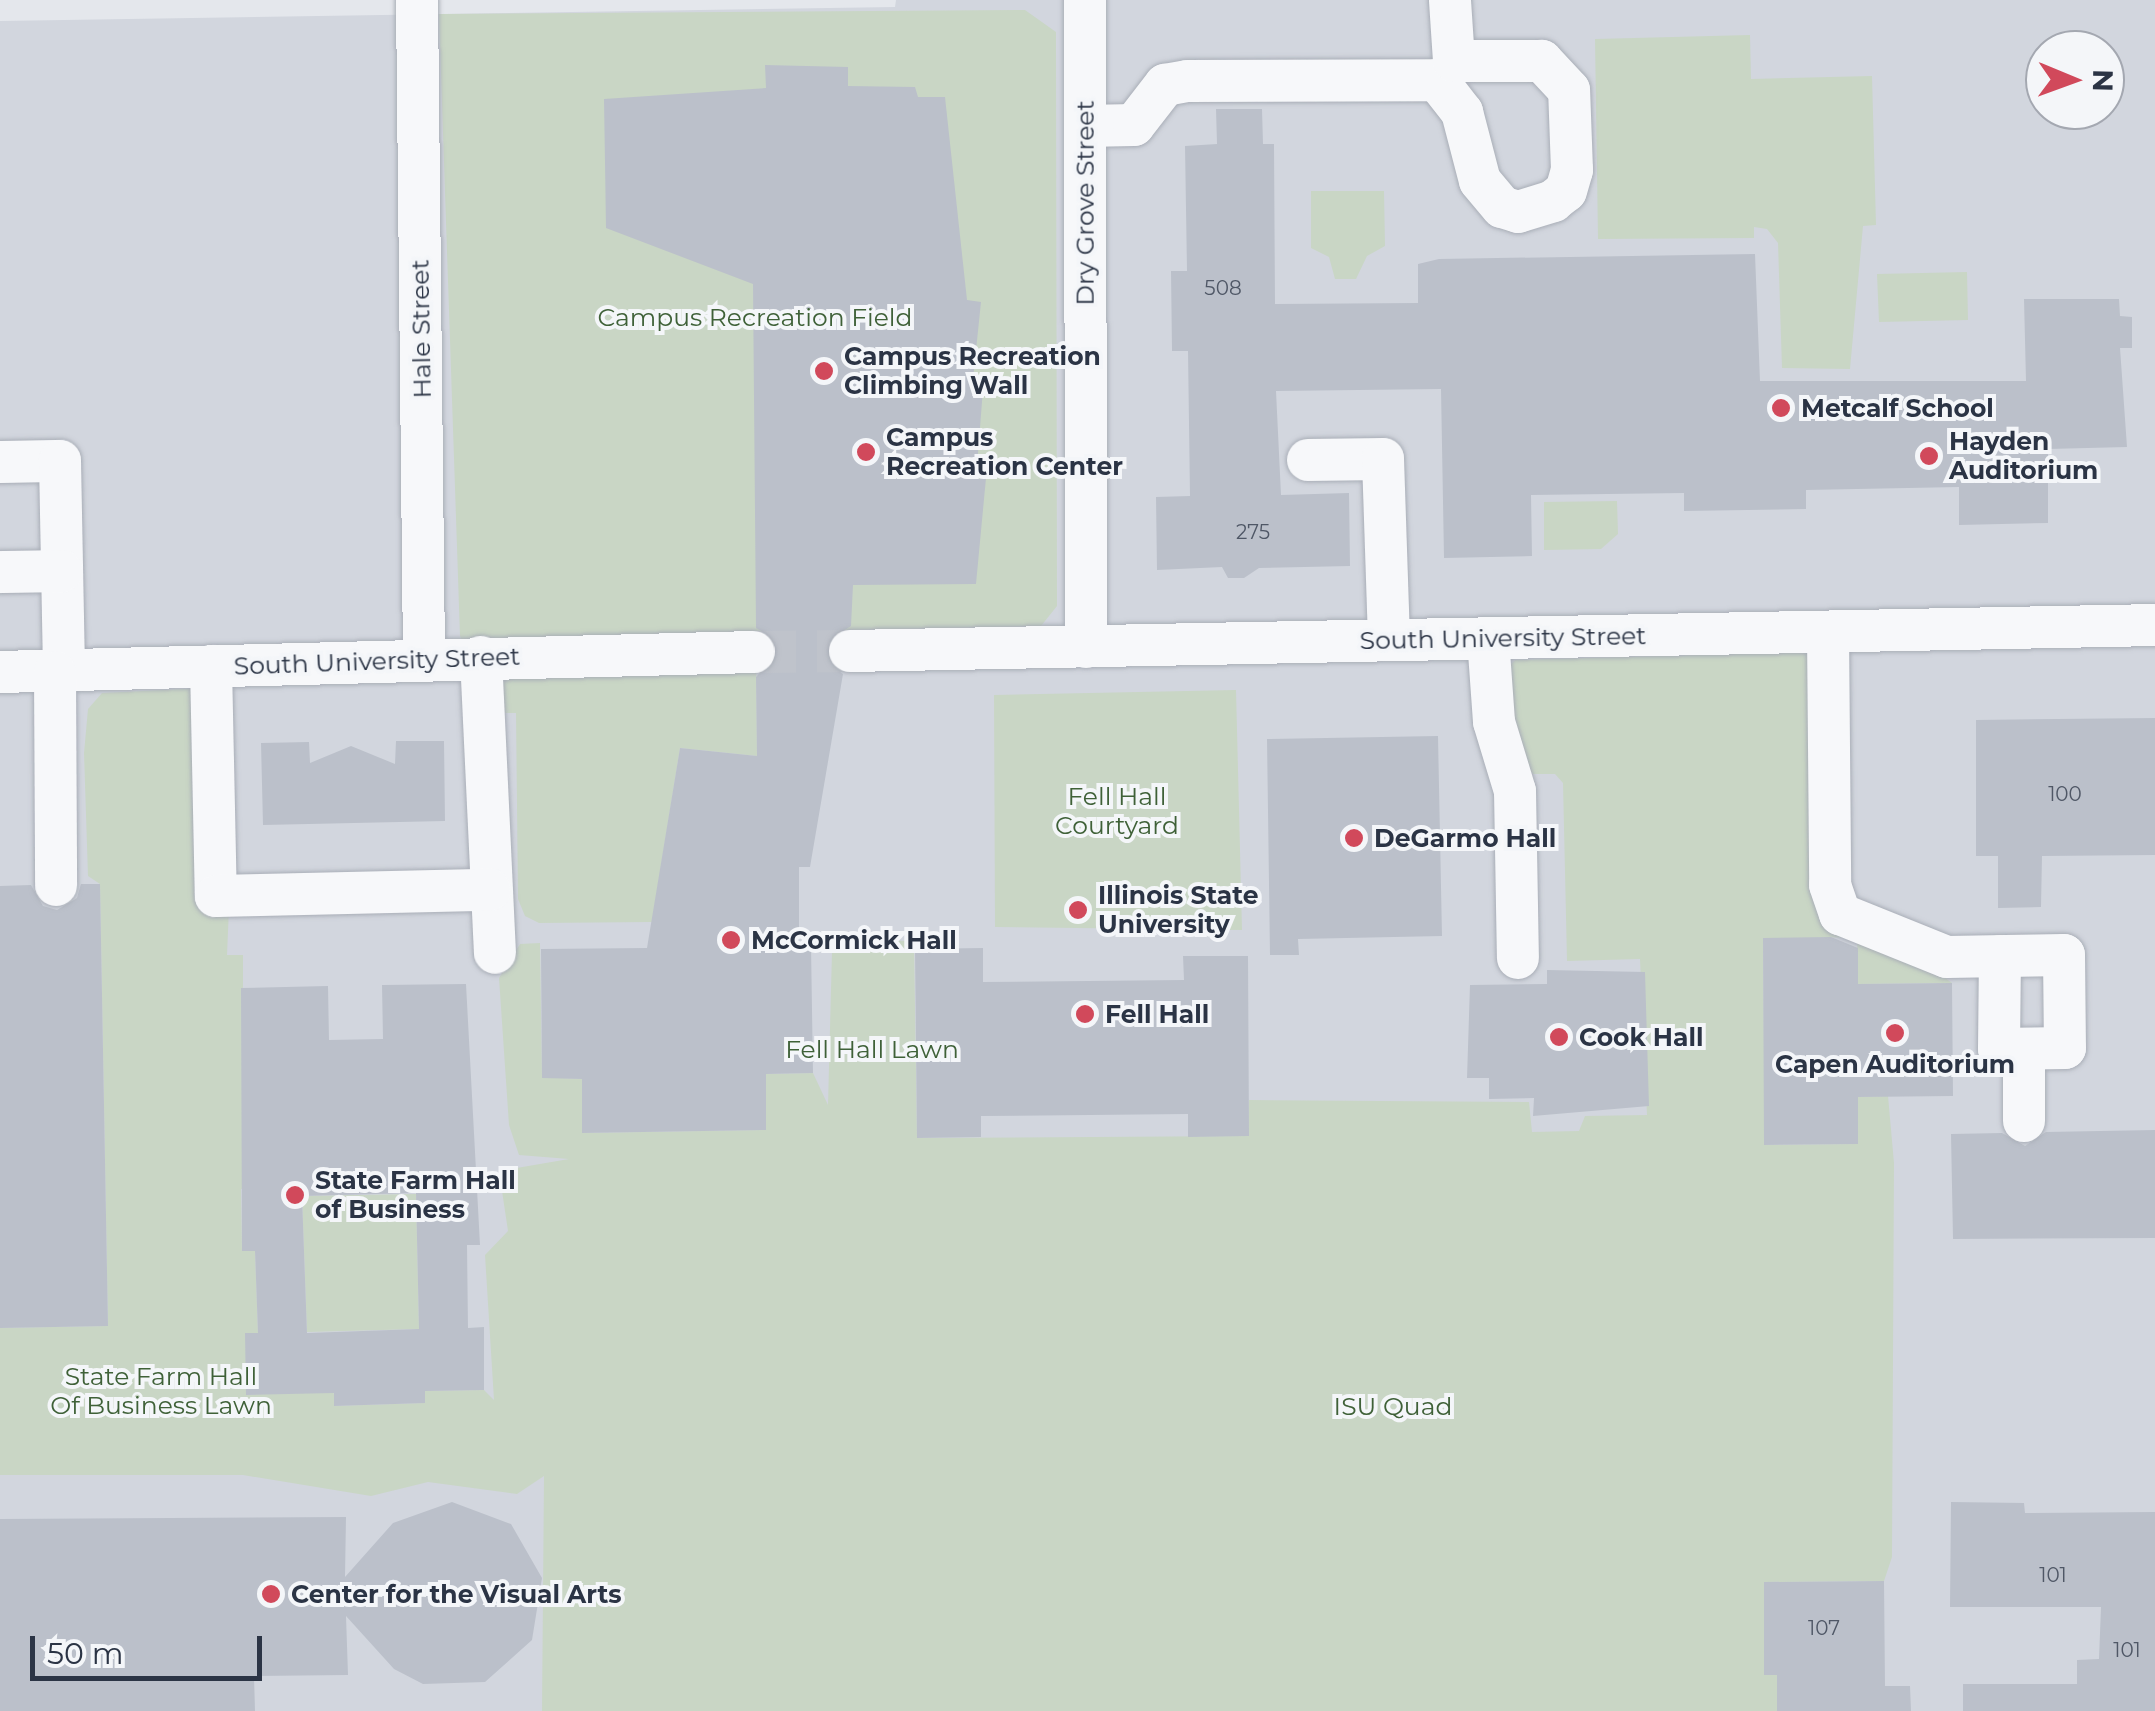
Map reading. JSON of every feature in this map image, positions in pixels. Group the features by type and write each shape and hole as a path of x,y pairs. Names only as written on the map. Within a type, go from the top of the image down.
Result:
{"street":[{"name":"Hale Street","path":"417,0 424,658"},
{"name":"Dry Grove Street","path":"1085,0 1086,647"},
{"path":"1085,126 1134,125 1165,85 1187,81 1446,71 1450,0"},
{"path":"1308,460 1383,459 1389,640"},
{"path":"0,462 60,461 62,572 56,884"},
{"path":"0,572 62,572"},
{"name":"South University Street","path":"850,651 2155,625"},
{"path":"1828,632 1830,885 1840,914 1947,956 2000,956 2064,956 2065,1048 1999,1049 2000,956"},
{"path":"1488,638 1494,722 1516,790 1518,958"},
{"name":"South University Street","path":"0,672 754,652"},
{"path":"481,657 495,953"},
{"path":"211,666 216,896 490,890"},
{"path":"2024,1048 2024,1121"}],"shaded area":[{"name":"Illinois State University","path":"896,0 2155,0 2155,1711 0,1711 0,21 895,7"}],"green space":[{"name":"Campus Recreation Field","path":"1025,10 1056,32 1057,606 1041,626 756,632 757,756 680,748 652,922 539,923 525,916 518,899 516,713 499,713 460,636 439,14"},
{"path":"1750,35 1751,79 1872,76 1876,225 1863,226 1850,369 1782,368 1778,243 1767,229 1754,227 1754,238 1598,239 1595,39"},
{"path":"1311,191 1384,191 1385,246 1367,256 1356,279 1335,279 1329,257 1311,248"},
{"path":"1967,272 1968,320 1879,322 1877,274"},
{"path":"1617,501 1618,534 1601,549 1544,550 1544,502"},
{"name":"ISU Quad","path":"1806,652 1820,663 1821,886 1952,983 1858,984 1857,937 1763,939 1765,1145 1858,1144 1858,1097 1888,1096 1894,1163 1892,1557 1884,1581 1764,1582 1764,1674 1777,1675 1777,1711 542,1711 544,1476 517,1494 428,1482 371,1496 243,1475 0,1475 0,1328 108,1326 100,884 88,876 84,753 88,709 102,693 203,688 229,908 227,955 243,955 243,1162 250,1188 241,1189 242,1251 255,1251 258,1333 246,1333 247,1395 333,1385 335,1406 424,1403 425,1391 484,1390 494,1400 485,1255 508,1231 499,1171 569,1159 519,1155 509,1125 499,978 520,944 540,943 542,1077 582,1079 583,1133 766,1130 766,1074 813,1073 828,1105 832,952 841,940 914,941 917,1138 1248,1136 1249,1100 1529,1102 1532,1132 1579,1131 1585,1116 1647,1115 1640,959 1567,961 1563,783 1555,774 1533,774 1500,727 1500,676 1515,660"},
{"name":"Fell Hall Courtyard","path":"1236,690 1242,930 995,927 994,695"},
{"path":"416,1194 419,1329 307,1332 302,1196"}],"building":[{"name":"Campus Recreation Center","path":"765,65 848,67 848,86 915,87 918,97 945,97 967,300 981,302 972,389 983,389 976,479 986,478 976,584 853,585 851,626 828,640 828,663 843,674 810,867 799,867 799,946 811,946 813,1073 766,1074 766,1130 582,1133 582,1079 542,1078 541,949 647,948 680,748 757,756 756,677 779,652 775,638 756,628 753,284 606,228 604,99 766,88"},
{"name":"Metcalf School","path":"1216,109 1262,109 1263,144 1274,144 1275,304 1418,303 1418,264 1439,259 1755,254 1760,381 2026,381 2024,299 2119,299 2120,316 2132,317 2132,348 2120,348 2127,447 2048,449 2048,523 1959,525 1959,487 1806,490 1806,509 1684,511 1684,493 1531,495 1532,556 1444,558 1441,389 1276,391 1281,495 1349,493 1350,566 1259,568 1244,578 1228,578 1222,567 1157,570 1156,497 1190,496 1188,351 1172,351 1171,271 1187,271 1185,146 1217,144"},
{"path":"2155,718 2155,855 2042,856 2041,907 1998,908 1998,856 1976,856 1976,720"},
{"name":"DeGarmo Hall","path":"1438,736 1442,936 1298,939 1299,955 1270,955 1267,739"},
{"path":"396,741 444,741 445,821 263,825 261,743 309,742 310,763 351,746 395,764"},
{"path":"81,884 100,884 108,1326 0,1328 0,886 31,885 43,906 57,910 77,898"},
{"path":"1831,937 1858,948 1858,984 1952,983 1953,1096 1858,1097 1858,1144 1764,1145 1763,938"},
{"name":"Fell Hall","path":"983,948 983,982 1184,980 1183,956 1248,956 1249,1136 1188,1137 1188,1114 981,1116 981,1137 917,1138 915,949"},
{"name":"Cook Hall","path":"1547,970 1645,972 1649,1106 1533,1116 1534,1098 1489,1099 1489,1078 1467,1078 1470,985 1547,984"},
{"name":"State Farm Hall of Business","path":"466,984 480,1245 467,1245 468,1328 484,1327 484,1390 425,1391 425,1403 334,1406 334,1393 246,1395 245,1333 258,1333 255,1251 242,1251 241,988 328,986 329,1040 383,1039 382,985","holes":["416,1193 419,1329 307,1333 302,1196"]},
{"path":"2155,1130 2155,1238 1953,1239 1951,1134 2002,1133 2025,1146 2046,1132"},
{"name":"Center for the Visual Arts","path":"452,1502 511,1524 542,1578 532,1640 485,1682 423,1684 394,1669 346,1616 348,1675 254,1676 255,1711 0,1711 0,1519 346,1517 345,1577 393,1523"},
{"path":"1951,1502 2024,1503 2025,1513 2155,1512 2155,1711 1963,1711 1963,1684 2077,1684 2077,1660 2099,1659 2101,1607 1950,1607"},
{"path":"1884,1581 1885,1686 1910,1686 1911,1711 1777,1711 1777,1675 1764,1675 1764,1582"}],"tunnel":[{"path":"754,652 850,651"}],"place":[{"name":"Campus Recreation Climbing Wall","path":"824,371"},
{"name":"Metcalf School","path":"1781,408"},
{"name":"Campus Recreation Center","path":"866,452"},
{"name":"Hayden Auditorium","path":"1929,456"},
{"name":"DeGarmo Hall","path":"1354,838"},
{"name":"Illinois State University","path":"1078,910"},
{"name":"McCormick Hall","path":"731,940"},
{"name":"Fell Hall","path":"1085,1014"},
{"name":"Capen Auditorium","path":"1895,1033"},
{"name":"Cook Hall","path":"1559,1037"},
{"name":"State Farm Hall of Business","path":"295,1195"},
{"name":"Center for the Visual Arts","path":"271,1594"}],"park label":[{"name":"Fell Hall Lawn","path":"872,1049"},
{"name":"State Farm Hall Of Business Lawn","path":"161,1392"}]}
